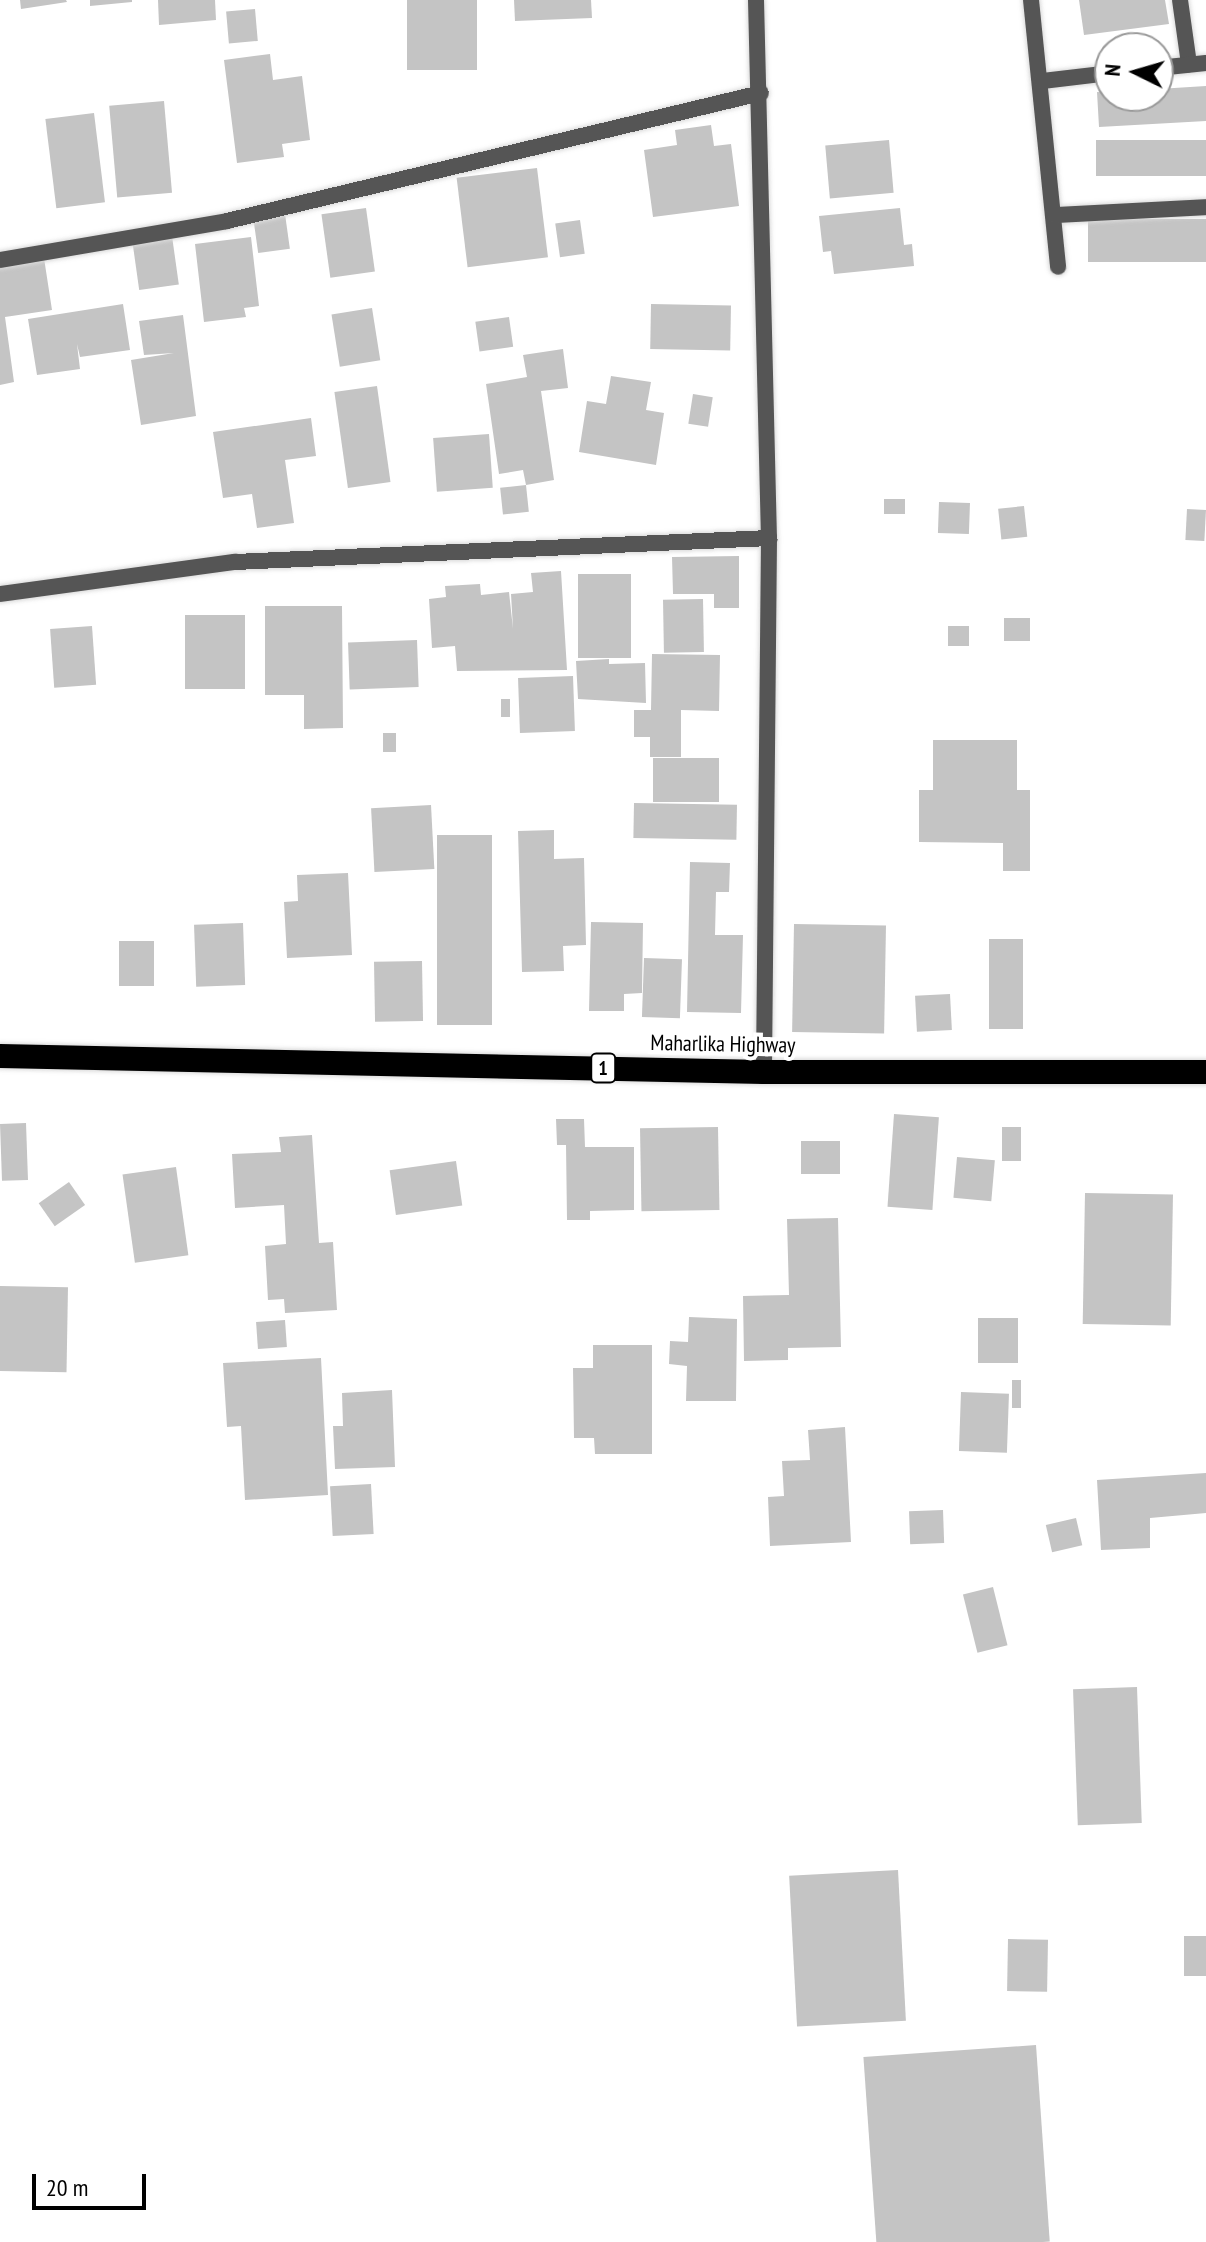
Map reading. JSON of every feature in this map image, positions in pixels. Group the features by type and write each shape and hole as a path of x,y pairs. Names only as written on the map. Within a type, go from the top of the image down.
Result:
{"highway":[{"name":"Maharlika Highway","path":"0,1056 764,1072 1206,1072"}],"street":[{"path":"756,0 761,93 759,278 769,538 764,1072"},
{"path":"1031,0 1042,81 1058,267"},
{"path":"1174,66 1197,64 1180,0"},
{"path":"1042,81 1094,75"},
{"path":"0,260 227,221 761,93"},
{"path":"1055,215 1206,207"},
{"path":"0,594 235,562 769,538"}],"building":[{"path":"20,0 66,0 67,2 21,9"},
{"path":"90,0 132,0 132,2 90,6"},
{"path":"158,0 215,0 216,20 159,25"},
{"path":"407,0 477,0 477,70 407,70"},
{"path":"514,0 591,0 592,18 515,21"},
{"path":"1079,0 1165,0 1169,24 1084,35"},
{"path":"255,9 258,41 229,43 226,12"},
{"path":"270,54 273,80 302,76 310,140 282,144 284,157 237,163 224,60"},
{"path":"1206,86 1206,121 1099,127 1098,112 1174,112 1174,88"},
{"path":"164,101 172,193 117,197 109,106"},
{"path":"94,113 105,202 56,208 45,119"},
{"path":"711,125 714,146 731,144 739,206 653,217 644,150 677,145 675,130"},
{"path":"889,140 894,193 830,198 825,146"},
{"path":"1096,140 1206,140 1206,176 1096,176"},
{"path":"537,168 548,257 468,267 457,178"},
{"path":"366,208 375,271 330,278 321,214"},
{"path":"900,208 904,245 912,244 914,266 834,274 831,251 823,252 819,216"},
{"path":"285,214 290,249 258,253 253,218"},
{"path":"1088,219 1206,219 1206,262 1088,262"},
{"path":"580,220 585,254 560,257 555,223"},
{"path":"172,236 179,285 139,290 132,242"},
{"path":"251,237 259,306 244,308 246,317 204,322 195,244"},
{"path":"44,258 52,310 5,317 14,382 0,385 0,264"},
{"path":"123,304 130,350 80,357 77,344 80,369 37,375 28,319"},
{"path":"651,304 731,305 730,350 650,349"},
{"path":"372,308 380,360 340,367 332,314"},
{"path":"183,315 196,416 141,425 131,360 174,353 144,355 139,321"},
{"path":"509,317 513,347 480,351 475,322"},
{"path":"563,349 568,388 541,391 554,480 526,485 523,470 499,474 486,384 527,377 523,355"},
{"path":"611,376 651,382 646,410 664,413 656,465 579,452 587,401 606,404"},
{"path":"377,386 390,482 348,488 334,392"},
{"path":"693,394 713,397 708,427 688,424"},
{"path":"311,418 316,456 285,460 294,523 257,528 252,494 223,498 213,432"},
{"path":"489,434 493,488 437,492 433,438"},
{"path":"526,485 529,512 503,515 500,488"},
{"path":"884,499 905,499 905,514 884,514"},
{"path":"939,502 970,503 969,534 938,533"},
{"path":"1024,506 1027,537 1001,540 998,509"},
{"path":"1187,509 1206,510 1204,541 1185,540"},
{"path":"739,556 739,608 714,608 714,594 673,594 672,557"},
{"path":"561,571 567,670 457,671 455,646 432,648 429,599 446,597 445,586 480,584 481,595 509,592 513,629 511,594 533,592 531,573"},
{"path":"578,574 631,574 631,658 578,658"},
{"path":"703,599 704,652 664,653 663,600"},
{"path":"265,606 342,606 343,728 304,729 304,695 265,695"},
{"path":"185,615 245,615 245,689 185,689"},
{"path":"1004,618 1030,618 1030,641 1004,641"},
{"path":"92,626 96,685 54,688 50,629"},
{"path":"948,626 969,626 969,646 948,646"},
{"path":"417,640 419,687 350,689 348,642"},
{"path":"652,654 720,655 719,711 681,710 681,757 650,757 650,737 634,737 634,710 651,710"},
{"path":"609,659 609,664 645,663 646,703 578,699 576,661"},
{"path":"573,676 575,731 520,733 518,678"},
{"path":"501,699 510,699 510,717 501,717"},
{"path":"383,733 396,733 396,752 383,752"},
{"path":"933,740 1017,740 1017,790 1030,790 1030,871 1003,871 1003,843 919,842 919,790 933,790"},
{"path":"653,758 719,758 719,802 653,802"},
{"path":"634,803 737,805 736,840 633,838"},
{"path":"431,805 434,869 374,872 371,808"},
{"path":"554,830 554,859 584,858 586,945 563,946 564,971 522,972 518,831"},
{"path":"437,835 492,835 492,1025 437,1025"},
{"path":"690,862 730,863 729,892 716,892 715,935 743,935 741,1013 687,1012"},
{"path":"348,873 352,955 287,958 284,902 298,901 297,875"},
{"path":"591,922 643,923 642,993 624,994 624,1011 589,1011"},
{"path":"243,923 245,985 196,987 194,925"},
{"path":"794,924 886,926 884,1034 792,1032"},
{"path":"989,939 1023,939 1023,1029 989,1029"},
{"path":"119,941 154,941 154,986 119,986"},
{"path":"644,958 682,959 680,1018 642,1017"},
{"path":"422,961 423,1021 375,1022 374,962"},
{"path":"950,994 952,1030 917,1032 915,996"},
{"path":"894,1114 939,1117 932,1210 888,1207"},
{"path":"556,1119 584,1119 585,1147 634,1147 634,1210 590,1211 590,1220 567,1220 566,1145 557,1145"},
{"path":"26,1123 28,1180 2,1181 0,1124"},
{"path":"718,1127 719,1210 641,1211 640,1128"},
{"path":"1002,1127 1021,1127 1021,1161 1002,1161"},
{"path":"312,1135 319,1243 333,1242 337,1310 285,1313 284,1299 268,1300 265,1246 286,1244 284,1205 235,1208 232,1154 281,1152 279,1137"},
{"path":"801,1141 840,1141 840,1174 801,1174"},
{"path":"957,1157 995,1160 991,1201 953,1198"},
{"path":"456,1161 462,1206 396,1215 390,1170"},
{"path":"176,1167 188,1255 135,1263 123,1175"},
{"path":"69,1182 85,1205 55,1226 39,1203"},
{"path":"1085,1193 1173,1195 1171,1326 1083,1324"},
{"path":"838,1218 841,1347 788,1348 788,1360 744,1361 743,1296 789,1295 787,1219"},
{"path":"0,1286 68,1287 67,1372 0,1371"},
{"path":"689,1317 737,1319 736,1401 686,1401 687,1366 669,1364 670,1341 688,1342"},
{"path":"978,1318 1018,1318 1018,1363 978,1363"},
{"path":"285,1320 287,1347 258,1349 256,1322"},
{"path":"593,1345 652,1345 652,1454 595,1454 594,1438 574,1438 573,1368 593,1368"},
{"path":"321,1358 328,1495 245,1500 241,1426 227,1427 223,1363"},
{"path":"1012,1380 1021,1380 1021,1408 1012,1408"},
{"path":"392,1390 395,1467 335,1469 333,1426 343,1426 342,1393"},
{"path":"961,1392 1009,1394 1007,1453 959,1451"},
{"path":"845,1427 851,1542 770,1546 768,1497 784,1496 782,1461 810,1460 808,1430"},
{"path":"1206,1473 1206,1513 1150,1518 1150,1548 1101,1550 1097,1480"},
{"path":"371,1484 374,1534 333,1536 330,1486"},
{"path":"943,1510 944,1543 910,1544 909,1511"},
{"path":"1076,1518 1082,1545 1052,1552 1046,1525"},
{"path":"993,1587 1008,1645 977,1653 963,1594"},
{"path":"1137,1687 1142,1823 1078,1825 1073,1689"},
{"path":"898,1870 906,2021 797,2026 789,1876"},
{"path":"1184,1936 1206,1936 1206,1976 1184,1976"},
{"path":"1008,1939 1048,1940 1047,1992 1007,1991"},
{"path":"1036,2045 1050,2242 876,2242 863,2057"}]}
